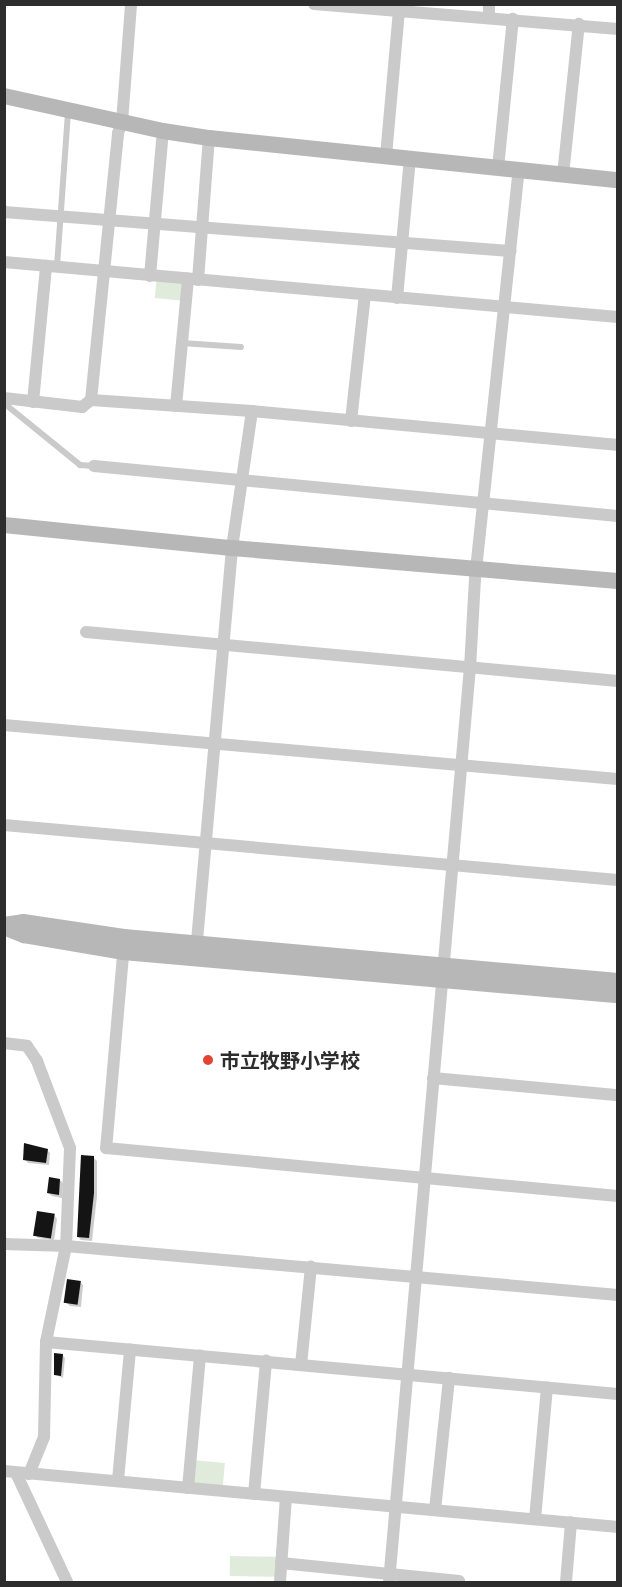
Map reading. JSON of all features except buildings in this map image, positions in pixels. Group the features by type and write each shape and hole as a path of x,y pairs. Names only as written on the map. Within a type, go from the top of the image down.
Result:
{"street":[{"path":"91,400 118,133 122,122 131,4"},
{"path":"314,4 399,11 489,10 513,19 618,29"},
{"path":"386,156 399,11"},
{"path":"498,168 513,19"},
{"path":"563,175 579,24"},
{"path":"4,96 163,131 209,138 618,180"},
{"path":"150,276 163,131"},
{"path":"176,406 182,343 202,227 209,138"},
{"path":"397,298 410,159"},
{"path":"389,1579 414,1275 470,668 476,568 519,170"},
{"path":"4,212 510,251"},
{"path":"4,262 618,317"},
{"path":"33,402 51,267"},
{"path":"351,421 364,295"},
{"path":"6,402 82,407 91,400 252,411 618,445"},
{"path":"196,951 232,548 252,411"},
{"path":"94,466 618,516"},
{"path":"4,525 232,548 618,581"},
{"path":"86,632 618,681"},
{"path":"4,725 618,779"},
{"path":"4,825 618,880"},
{"path":"4,926 24,935 442,973 618,995"},
{"path":"124,944 106,1148 618,1196"},
{"path":"442,973 618,981"},
{"path":"4,1043 27,1046 37,1061 70,1148 66,1246 46,1342 44,1437 29,1474"},
{"path":"433,1078 618,1095"},
{"path":"4,1244 66,1246 414,1275 618,1295"},
{"path":"301,1365 311,1267"},
{"path":"46,1342 407,1373 618,1394"},
{"path":"118,1480 130,1350"},
{"path":"188,1488 200,1356"},
{"path":"254,1494 266,1361"},
{"path":"435,1510 449,1378"},
{"path":"536,1519 547,1388"},
{"path":"10,1472 618,1527"},
{"path":"10,1472 68,1582"},
{"path":"280,1582 286,1497"},
{"path":"566,1582 571,1522"},
{"path":"281,1563 389,1579 459,1581"}],"lane":[{"path":"51,267 61,216 68,110"},
{"path":"182,343 241,347"},
{"path":"6,402 80,465 94,466"}],"green space":[{"path":"157,276 188,279 186,301 155,298"},
{"path":"192,1460 225,1463 223,1486 190,1483"},
{"path":"230,1556 278,1557 278,1577 230,1576"}],"place":[{"name":"市立牧野小学校","path":"208,1060"}]}
